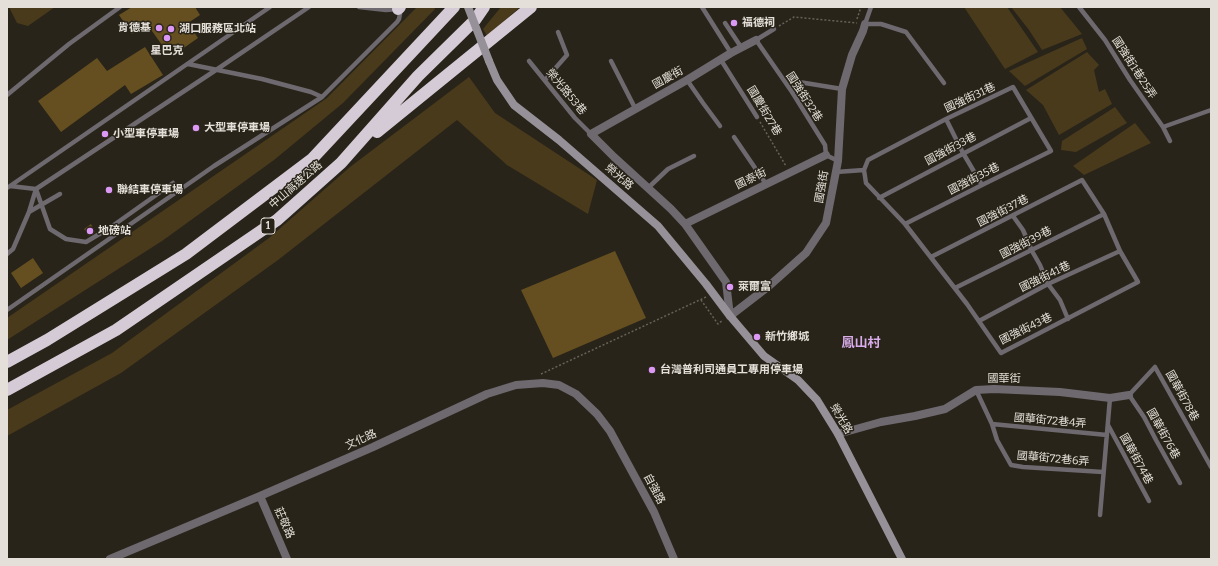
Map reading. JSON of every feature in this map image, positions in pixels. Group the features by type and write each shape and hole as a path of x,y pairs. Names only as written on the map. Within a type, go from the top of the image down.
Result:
{"highway":[{"name":"中山高速公路","path":"7,362 47,340 186,254 312,159 454,7"},
{"name":"中山高速公路","path":"7,390 116,330 277,220 341,163 418,76 475,20 484,7"},
{"path":"341,163 384,126 531,7"}],"street":[{"name":"榮光路","path":"468,7 497,80 514,105 559,140 658,226 764,356 798,380 817,400 838,434 902,559"},
{"name":"國強街","path":"730,316 769,286 806,253 826,223 838,161 842,89 852,55 865,24"},
{"name":"國慶街","path":"590,134 687,80 741,47 756,40"},
{"name":"榮光路","path":"590,134 671,209 685,224 726,282 730,316"},
{"name":"國泰街","path":"685,224 826,155"},
{"name":"文化路","path":"110,559 374,447 487,394 516,385 543,383 559,385 576,394 597,414 610,431"},
{"name":"國華街","path":"838,434 881,422 946,409 976,390 1000,389 1060,392 1110,398 1130,395"},
{"name":"自強路","path":"610,431 654,512 674,559"},
{"name":"莊敬路","path":"260,496 287,559"}],"lane":[{"path":"7,96 69,44 120,7"},
{"path":"9,187 270,7"},
{"path":"7,254 13,249 36,189 309,7"},
{"path":"7,310 214,166 322,97 400,19 399,8 386,10 359,7"},
{"path":"702,7 731,53"},
{"path":"871,7 865,24 881,24 906,32 944,83"},
{"name":"國強街1巷25弄","path":"1079,7 1105,40 1130,80 1163,127 1170,141"},
{"path":"725,23 741,47"},
{"path":"756,40 774,29"},
{"path":"544,80 567,55 558,32"},
{"name":"國強街32巷","path":"756,40 792,92 825,145 826,155"},
{"name":"國慶街27巷","path":"721,60 757,117"},
{"name":"榮光路53巷","path":"529,61 575,118 590,134"},
{"path":"611,61 636,108"},
{"path":"188,64 262,79 311,92 322,97"},
{"path":"687,80 702,103 720,126"},
{"path":"799,82 842,89"},
{"name":"國強街31巷","path":"864,170 868,160 946,119 1013,87 1051,151"},
{"path":"1163,127 1211,110"},
{"name":"國強街33巷","path":"879,198 1031,118"},
{"path":"946,119 963,153 982,184"},
{"path":"734,137 766,184"},
{"name":"國強街35巷","path":"905,224 982,184 1051,151"},
{"path":"826,155 838,161"},
{"path":"648,188 668,169 694,156"},
{"path":"836,172 864,170"},
{"name":"國強街43巷","path":"864,170 866,183 905,224 955,288 1001,353 1138,282 1120,251 1104,214 1082,180"},
{"name":"國強街37巷","path":"931,257 1082,180"},
{"path":"36,189 50,229 66,239 86,242 111,227 173,183"},
{"path":"9,187 36,189"},
{"path":"28,212 60,194"},
{"name":"國強街39巷","path":"955,288 1104,214"},
{"path":"1013,216 1023,230 1048,284 1060,300 1068,319"},
{"name":"國強街41巷","path":"979,321 1048,284 1120,251"},
{"name":"國華街78巷","path":"1130,395 1155,367 1211,467"},
{"name":"國華街72巷6弄","path":"976,390 992,424 997,440 1011,465 1103,472"},
{"name":"國華街76巷","path":"1130,395 1144,417 1180,483"},
{"path":"1100,515 1110,398"},
{"name":"國華街72巷4弄","path":"992,424 1107,435"},
{"name":"國華街74巷","path":"1108,425 1149,500"}],"path":[{"path":"856,23 861,7"},
{"path":"774,29 794,17 865,24"},
{"name":"國慶街27巷","path":"757,117 790,173"},
{"path":"538,375 713,294"},
{"path":"701,299 718,324 730,316"}],"shaded area":[{"path":"9,7 55,7 28,26 17,23"},
{"path":"417,7 434,7 435,9 343,103 274,160 162,241 7,340 7,318 327,98"},
{"path":"501,7 520,7 487,36 483,29"},
{"path":"964,7 1007,7 1038,52 1005,69"},
{"path":"1011,7 1060,7 1082,34 1042,50"},
{"path":"1082,38 1087,49 1025,86 1009,71"},
{"path":"1087,52 1099,65 1094,70 1099,92 1105,89 1112,104 1059,135 1043,105 1026,90"},
{"path":"469,77 495,113 597,180 588,214 507,165 457,120 278,260 121,373 7,436 7,410 112,353 269,238 350,167"},
{"path":"1115,107 1127,123 1076,152 1061,150 1062,141"},
{"path":"1135,123 1151,143 1084,175 1073,166"}],"building":[{"name":"湖口服務區北站","path":"132,7 195,7 200,15 188,23 198,38 178,52 174,47 167,52 147,24 132,34 119,15"},
{"path":"145,47 163,75 131,94 125,85 61,132 38,101 97,58 107,71"},
{"name":"地磅站","path":"91,224 95,232 89,236 84,229"},
{"path":"615,251 646,318 553,358 521,290"},
{"path":"33,258 43,273 21,288 11,273"}],"place":[{"name":"福德祠","path":"734,23"},
{"name":"肯德基","path":"159,28"},
{"name":"湖口服務區北站","path":"171,29"},
{"name":"星巴克","path":"167,38"},
{"name":"大型車停車場","path":"196,128"},
{"name":"小型車停車場","path":"105,134"},
{"name":"聯結車停車場","path":"109,190"},
{"name":"地磅站","path":"90,231"},
{"name":"萊爾富","path":"730,287"},
{"name":"新竹鄉城","path":"757,337"},
{"name":"台灣普利司通員工專用停車場","path":"652,370"}],"district":[{"name":"鳳山村","path":"861,343"}]}
